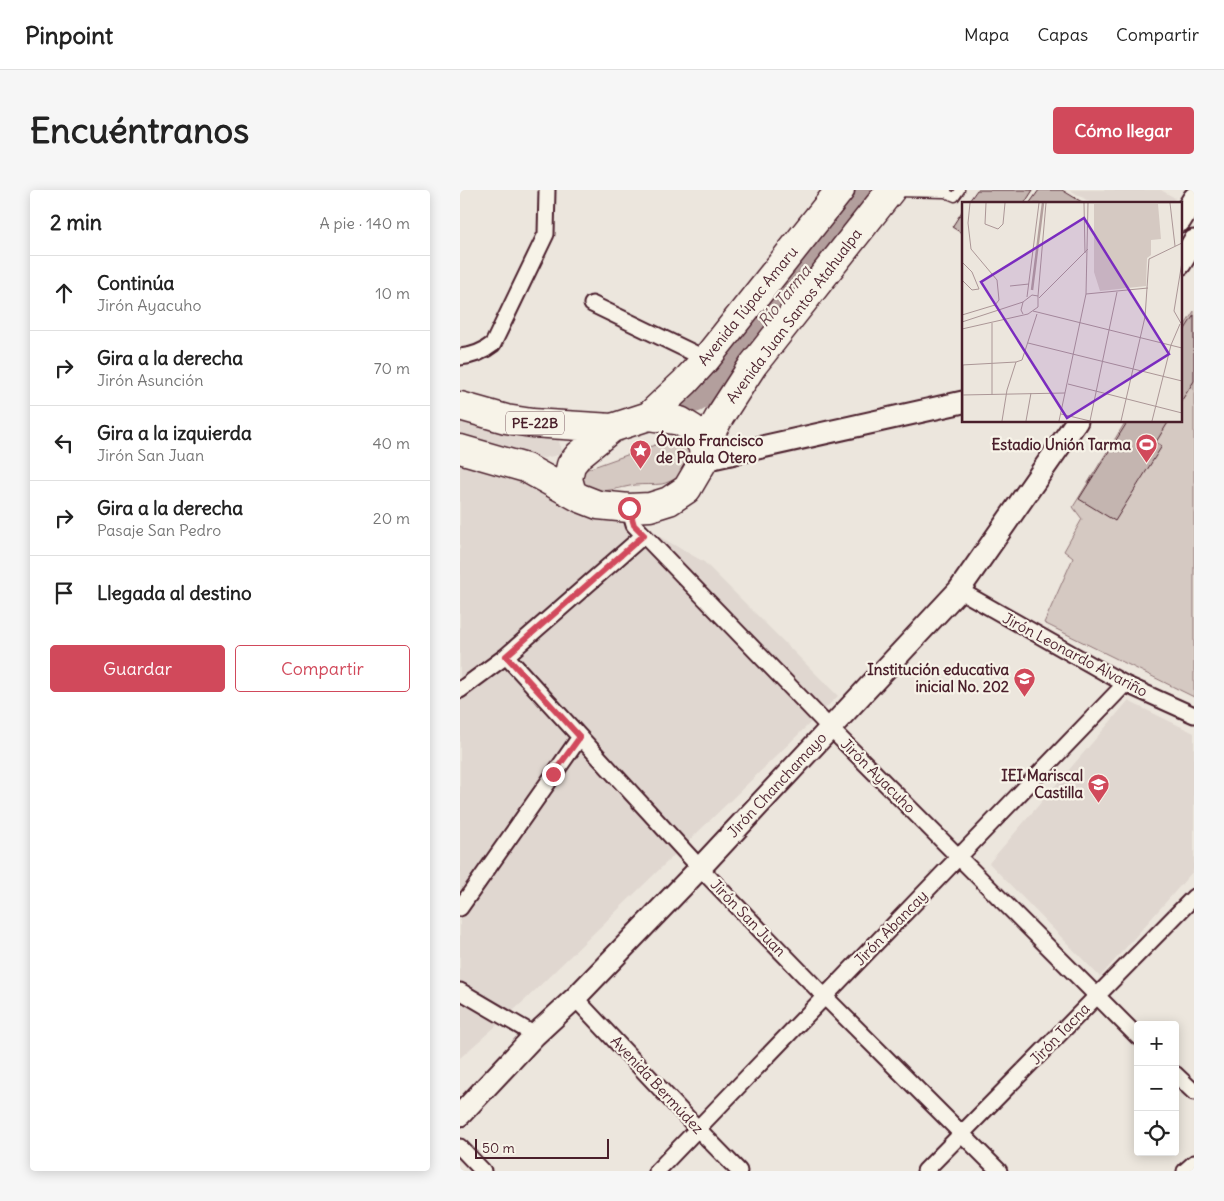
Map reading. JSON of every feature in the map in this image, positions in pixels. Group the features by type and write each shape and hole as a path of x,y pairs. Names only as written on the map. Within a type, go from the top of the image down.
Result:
{"highway":[{"name":"Avenida Túpac Amaru","path":"649,416 706,359 840,190"},
{"name":"Avenida Juan Santos Atahualpa","path":"703,453 720,416 753,365 890,191"},
{"name":"PE-22B","path":"460,406 506,419 532,423 612,428"},
{"name":"PE-22B","path":"572,493 568,479 571,465 579,455 612,428 649,416 680,421 693,429 703,453"},
{"path":"460,449 526,468 598,505 629,508 650,507 669,502 687,489 703,453"}],"main road":[{"path":"1182,217 1194,198"},
{"path":"1182,261 1194,242"},
{"path":"703,453 962,402"},
{"name":"Jirón Chanchamayo","path":"460,1114 535,1035 576,998 700,868 958,590 1073,425"}],"street":[{"path":"460,357 484,351 493,344 546,234 547,190"},
{"path":"592,304 706,359"},
{"name":"Jirón Ayacuho","path":"629,508 634,525 830,728 1134,1033"},
{"path":"460,690 506,656 644,535"},
{"name":"Jirón Leonardo Alvariño","path":"958,590 1125,684 1194,715"},
{"name":"Jirón San Juan","path":"506,656 700,868 825,998 999,1171"},
{"name":"Jirón Abancay","path":"657,1171 1125,684"},
{"path":"460,908 580,737"},
{"name":"Jirón Tacna","path":"925,1171 1194,897"},
{"path":"460,991 535,1035"},
{"name":"Avenida Bermúdez","path":"576,998 739,1171"},
{"path":"1179,1078 1194,1092"},
{"path":"460,1147 483,1171"},
{"path":"1185,1171 1194,1163"}],"lane":[{"path":"890,191 946,192 955,197 960,190"}],"shaded area":[{"path":"1070,190 1161,190 1175,198 1172,202 1090,202"},
{"name":"Estadio Unión Tarma","path":"1194,311 1194,697 1044,623 1073,558 1064,551 1082,519 1073,507 1125,422 1182,422 1182,330"},
{"path":"460,416 557,435 563,454 544,458 532,456 583,493 704,562 838,696 524,1001 460,1058"},
{"path":"683,435 693,448 687,466 675,479 662,484 635,485 595,492 589,492 582,486 582,471"},
{"path":"1128,701 1194,733 1194,870 1100,977 989,863"}],"building":[{"path":"977,190 1033,190 1025,202 968,202"},
{"path":"1039,190 1062,190 1082,202 1030,202"},
{"path":"962,212 962,233 952,227"},
{"path":"1194,315 1194,381 1182,400 1182,334"},
{"path":"1127,422 1168,422 1156,442 1162,446 1115,521 1079,499"}],"waterway":[{"name":"Río Tarma","path":"694,397 715,382 757,332 868,190"}],"place":[{"name":"Estadio Unión Tarma","path":"1147,464"},
{"name":"Óvalo Francisco de Paula Otero","path":"640,469"},
{"name":"Institución educativa inicial No. 202","path":"1025,698"},
{"name":"IEI Mariscal Castilla","path":"1099,804"}],"route":[{"path":"553,774 580,737 506,656 644,535 634,525 629,508"}]}
